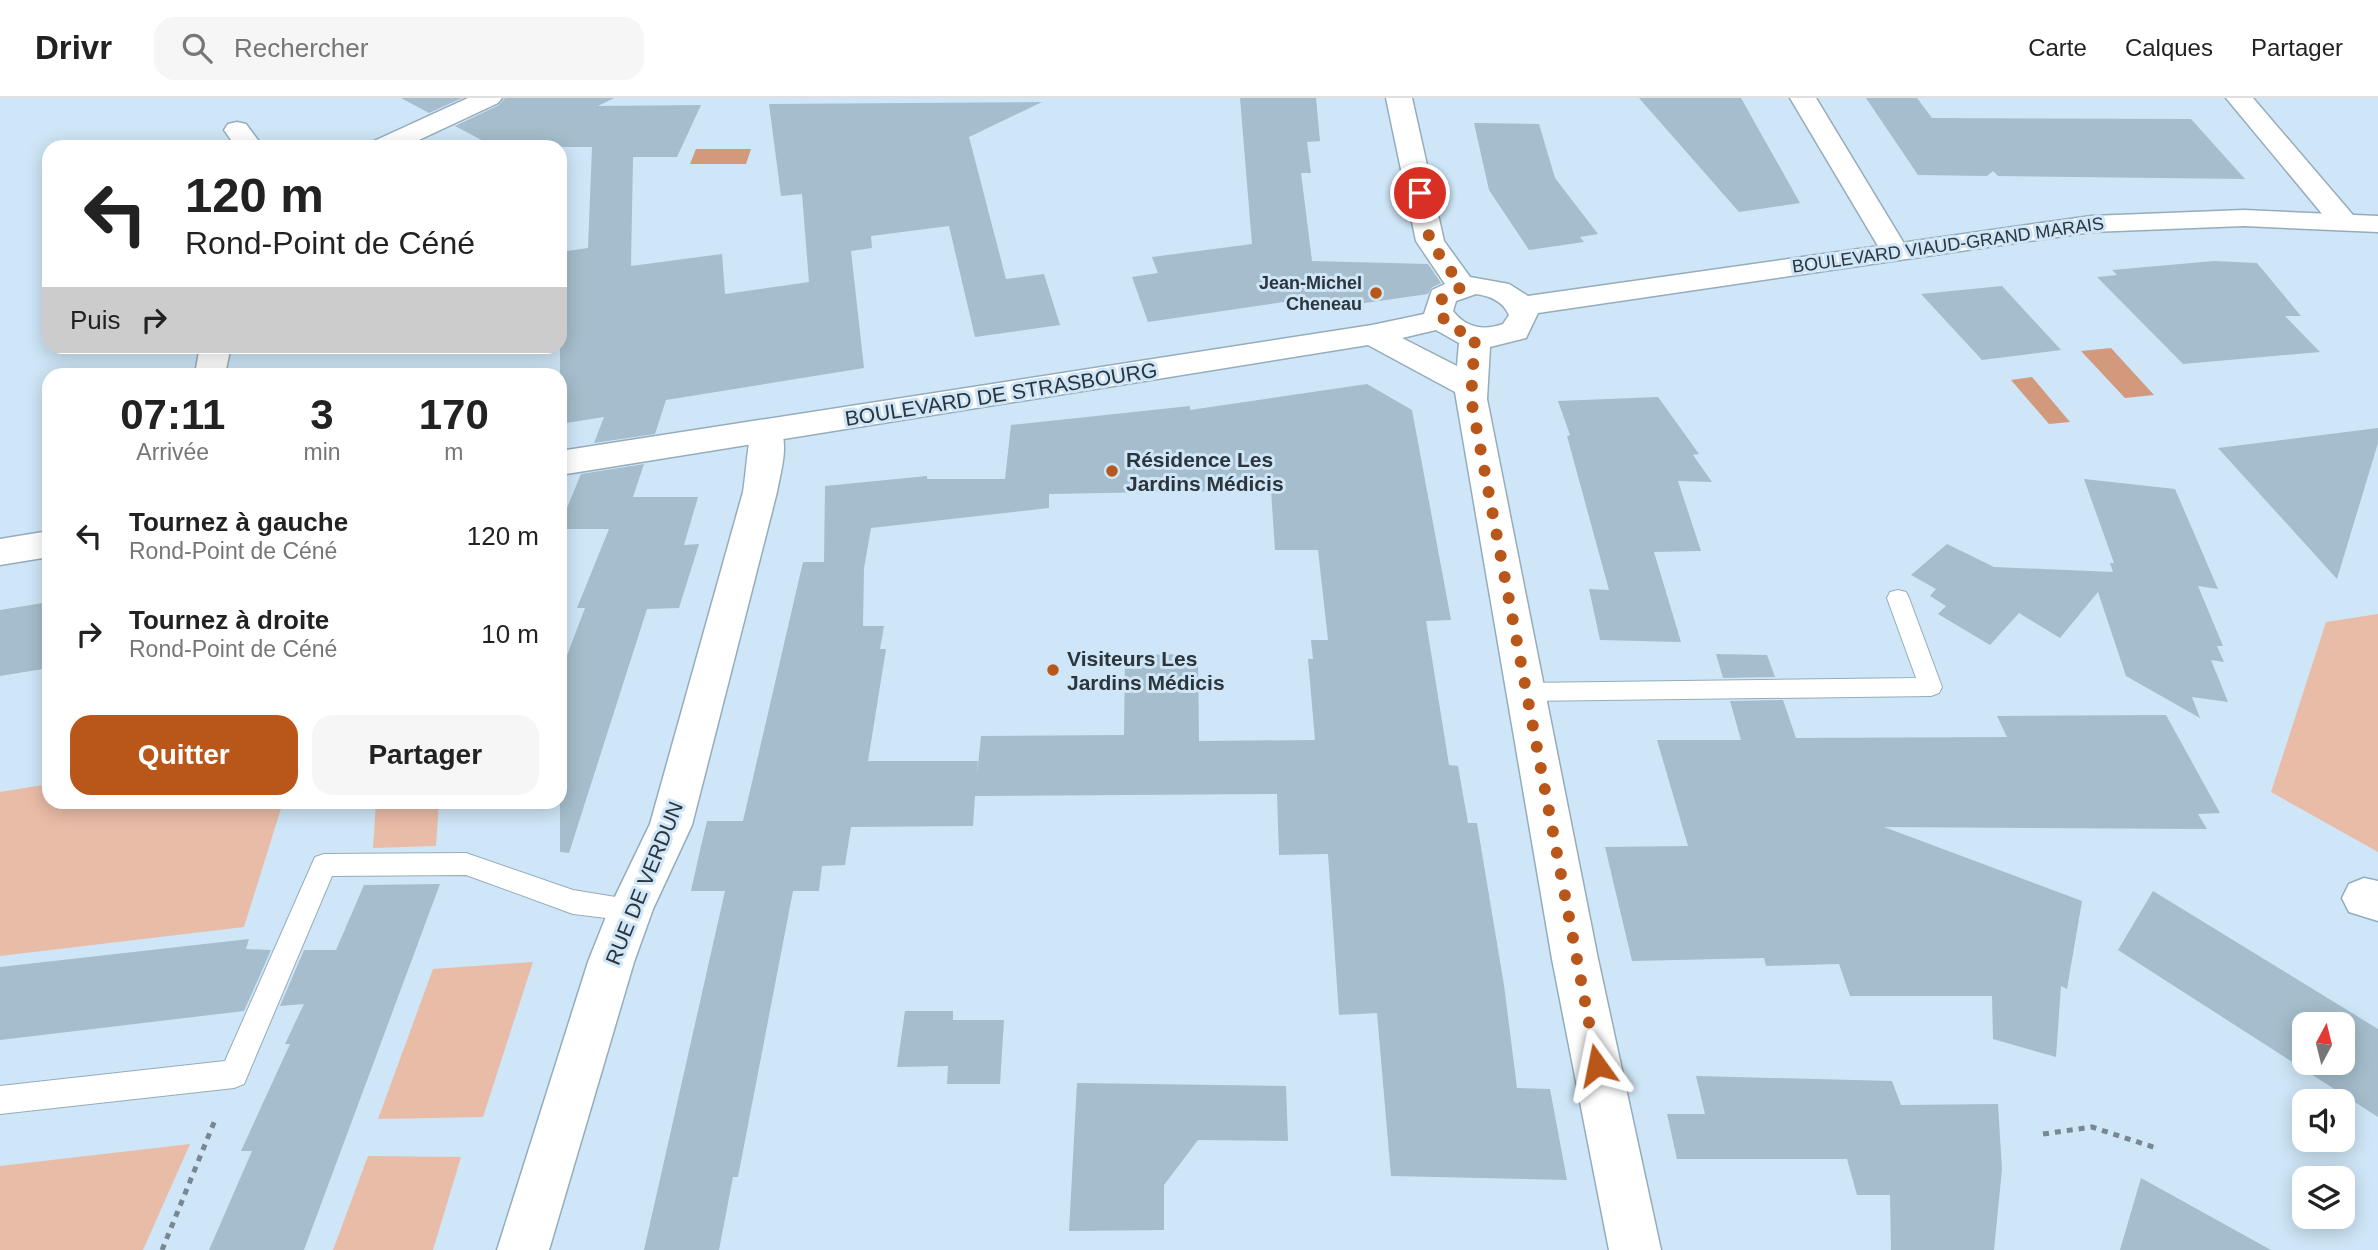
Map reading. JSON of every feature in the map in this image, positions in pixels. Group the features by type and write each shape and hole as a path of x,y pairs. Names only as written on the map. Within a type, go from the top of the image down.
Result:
{"street":[{"path":"398,140 489,98"},
{"path":"1399,98 1430,241 1462,287"},
{"path":"1802,98 1894,250"},
{"path":"2239,98 2343,221"},
{"name":"BOULEVARD VIAUD-GRAND MARAIS","path":"1521,306 2026,231 2163,219 2343,221 2378,224"},
{"path":"1521,306 1514,298 1490,287 1462,287 1443,296 1438,303 1459,328 1472,387 1474,412 1575,959 1635,1250"},
{"name":"BOULEVARD DE STRASBOURG","path":"567,462 1372,335 1459,328 1490,338 1515,331 1524,314 1521,306"},
{"path":"1372,335 1472,387"},
{"name":"RUE DE VERDUN","path":"523,1250 611,962 631,908 671,825 760,492 767,450 766,431"},
{"path":"0,552 42,545"}],"lane":[{"path":"1525,692 1931,687 1898,597"},
{"path":"0,1101 234,1074 324,865 466,864 573,902 631,908"}],"path":[{"path":"162,1250 234,1074"},
{"path":"2043,1134 2092,1128 2156,1148"}],"shaded area":[{"path":"696,149 751,149 746,164 690,164"},
{"path":"2111,348 2154,395 2125,398 2081,351"},
{"path":"2032,377 2070,422 2049,424 2011,380"},
{"path":"2378,614 2378,852 2271,792 2326,622"},
{"path":"42,785 42,809 281,809 244,927 0,956 0,792"},
{"path":"376,809 439,809 436,846 373,848"},
{"path":"533,962 483,1117 378,1119 433,969"},
{"path":"190,1144 143,1250 0,1250 0,1166"},
{"path":"368,1156 461,1157 433,1250 333,1250"}],"building":[{"path":"401,98 462,98 429,113"},
{"path":"505,98 614,98 598,106 701,105 677,157 633,157 631,266 722,254 725,294 809,282 802,194 781,196 769,104 1042,102 969,137 1006,279 1044,274 1060,325 975,337 949,226 871,236 872,248 851,251 864,368 666,400 655,434 594,443 604,417 567,423 567,368 560,368 560,354 567,354 567,251 588,248 592,147 567,147 567,140 482,140 455,126 499,105"},
{"path":"1240,98 1316,98 1320,141 1307,142 1311,173 1301,173 1312,261 1428,264 1441,283 1431,288 1428,294 1302,312 1297,300 1148,322 1132,277 1158,273 1152,257 1252,244"},
{"path":"1639,98 1741,98 1800,203 1739,212"},
{"path":"1866,98 1917,98 1932,118 2191,119 2245,179 1998,176 1993,171 1987,176 1918,175"},
{"path":"1474,123 1539,124 1555,178 1598,234 1580,237 1584,242 1529,250 1489,190"},
{"path":"2214,261 2257,263 2301,316 2285,316 2320,352 2183,364 2097,277 2117,275 2112,270"},
{"path":"2002,286 2061,350 1982,360 1921,294"},
{"path":"1367,384 1412,410 1451,620 1426,621 1449,765 1458,766 1468,823 1477,823 1504,985 1517,1088 1550,1089 1567,1180 1391,1176 1377,1013 1339,1015 1328,854 1279,855 1277,794 975,796 973,826 851,827 845,865 822,866 819,891 793,891 738,1177 733,1177 719,1250 644,1250 725,891 691,891 701,846 707,821 743,821 803,562 824,562 825,486 927,476 927,479 1005,479 1011,425 1190,406 1190,410","holes":["1271,490 1275,550 1318,550 1328,640 1311,640 1313,659 1308,659 1315,740 1199,741 1198,654 1125,655 1124,735 981,736 977,776 978,761 868,761 886,649 880,649 884,626 863,626 864,568 871,528 1049,508 1049,494"]},
{"path":"1658,397 1699,454 1693,455 1712,482 1678,481 1701,551 1654,552 1681,642 1600,640 1589,589 1609,590 1567,436 1570,435 1558,401"},
{"path":"2378,428 2378,443 2337,579 2218,448"},
{"path":"644,464 633,497 698,497 684,545 699,544 679,608 647,609 569,853 560,852 560,809 567,809 567,656 585,608 577,608 609,529 567,529 567,508 581,474"},
{"path":"2084,479 2175,489 2218,589 2198,586 2223,646 2217,646 2224,662 2211,660 2228,702 2192,697 2200,718 2126,676 2098,592 2060,638 2019,613 1990,645 1938,614 1946,606 1930,596 1936,589 1911,575 1947,544 1994,567 2113,572 2110,563 2114,563"},
{"path":"42,603 42,669 0,676 0,610"},
{"path":"1716,654 1767,655 1775,677 1723,678"},
{"path":"1783,700 1796,738 2007,737 1997,716 2166,715 2220,813 2198,814 2207,829 1884,827 2082,901 2067,989 2061,986 2056,1057 1993,1039 1992,996 1850,996 1839,964 1766,966 1764,958 1632,961 1605,847 1688,846 1657,740 1741,740 1730,701"},
{"path":"440,884 304,1250 209,1250 252,1151 241,1151 290,1044 285,1044 304,1004 280,1006 304,950 336,950 364,885"},
{"path":"2153,891 2350,1012 2292,1012 2292,1062 2118,950"},
{"path":"249,939 246,949 271,950 244,1011 0,1040 0,967"},
{"path":"905,1011 953,1011 953,1020 1004,1020 1000,1084 947,1084 948,1066 897,1067"},
{"path":"2356,1016 2378,1029 2378,1117 2355,1102 2355,1089 2334,1089 2313,1075 2356,1074"},
{"path":"1696,1076 1892,1081 1901,1105 1998,1104 2002,1169 1994,1250 1891,1250 1890,1195 1857,1195 1847,1159 1677,1159 1667,1114 1705,1114"},
{"path":"1077,1083 1286,1086 1288,1141 1198,1140 1164,1185 1164,1230 1069,1231"},
{"path":"2141,1178 2271,1250 2120,1250"}],"place":[{"name":"Jean-Michel Cheneau","path":"1376,293"},
{"name":"Résidence Les Jardins Médicis","path":"1112,471"},
{"name":"Visiteurs Les Jardins Médicis","path":"1053,670"}],"route":[{"path":"1420,193 1430,241 1462,287 1443,296 1438,303 1438,311 1450,327 1461,334 1475,337 1471,399 1597,1065"}]}
